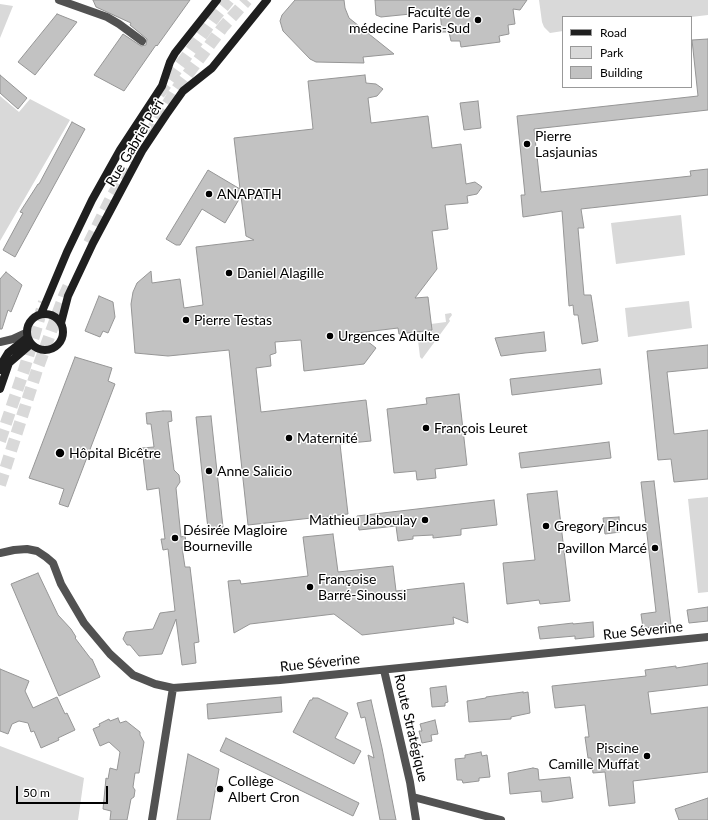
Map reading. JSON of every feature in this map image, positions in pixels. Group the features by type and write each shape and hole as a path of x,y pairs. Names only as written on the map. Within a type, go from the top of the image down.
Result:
{"main road":[{"name":"Rue Gabriel Péri","path":"41,314 67,252 92,200 120,150 162,86 170,62 175,53 217,0"},
{"name":"Rue Gabriel Péri","path":"61,323 68,296 93,243 142,152 183,90 212,68 268,0"},
{"path":"0,389 9,363 28,338 27,326 30,320 41,314 50,314 61,323 63,334 61,340 56,346 48,350 42,350 28,338"},
{"path":"0,370 8,353 28,338"}],"street":[{"path":"60,0 107,17 142,41"},
{"path":"0,342 28,338"},
{"name":"Rue Séverine","path":"0,553 14,550 27,550 37,551 46,557 53,563 61,584 84,623 110,654 134,675 155,684 173,688 280,680 708,637"},
{"name":"Route Stratégique","path":"384,670 413,797 501,820"},
{"path":"152,820 173,688"},
{"path":"413,797 416,820"}],"green space":[{"path":"539,0 708,0 708,15 692,17 562,16 562,31 550,33 544,27"},
{"path":"0,4 13,6 0,38"},
{"path":"0,96 19,112 30,99 70,120 0,241"},
{"path":"681,215 685,255 616,264 611,223"},
{"path":"689,301 692,328 628,337 625,308"},
{"path":"451,313 452,315 449,319 450,321 422,359 420,357 417,331 432,330 431,324 446,322 445,314"},
{"path":"708,497 708,592 698,593 688,499"},
{"path":"0,746 84,778 78,820 0,820"}],"building":[{"path":"93,0 190,0 124,91 94,75 123,34 141,46 146,45 147,39 130,25 131,23 96,7"},
{"path":"295,0 344,0 349,18 394,54 363,57 364,63 316,62 310,59 283,31 280,21 282,15"},
{"name":"Faculté de médecine Paris-Sud","path":"375,0 527,0 520,10 513,9 515,24 508,25 509,34 499,36 500,42 461,47 460,41 451,41 449,32 442,32 440,11 381,17 376,15"},
{"path":"57,14 77,22 35,75 18,62"},
{"name":"Pierre Lasjaunias","path":"708,39 708,110 534,129 541,192 691,176 690,171 708,169 708,195 581,209 584,228 578,228 584,295 591,295 598,341 582,344 578,315 574,315 573,305 569,306 562,211 523,217 521,195 525,195 517,116 698,96 692,40"},
{"path":"0,75 27,98 18,109 0,93"},
{"path":"365,75 366,83 376,84 383,89 377,96 368,98 371,123 428,116 432,148 461,144 466,184 475,182 482,187 477,194 467,196 468,203 445,205 448,229 432,231 437,269 415,298 428,297 432,330 399,334 398,328 357,333 376,348 364,364 304,371 301,340 275,342 276,353 270,355 271,366 256,368 261,412 366,400 371,441 340,444 348,514 248,525 229,350 168,356 135,353 131,304 133,292 137,283 151,271 152,283 180,279 184,308 203,305 196,247 254,240 246,236 241,196 225,223 202,209 180,245 176,245 166,239 208,170 240,189 234,138 313,129 308,81"},
{"path":"478,101 481,128 464,130 460,103"},
{"path":"72,122 85,129 15,257 3,250 23,213 20,212 39,184"},
{"path":"6,272 22,285 11,312 8,310 2,329 0,329 0,279"},
{"path":"99,296 113,302 115,317 108,333 103,331 100,337 85,331"},
{"path":"544,332 546,351 501,356 495,338"},
{"path":"708,345 708,368 667,372 674,434 708,430 708,479 674,482 671,459 658,460 647,351"},
{"path":"75,357 112,368 108,381 115,384 68,507 59,504 64,489 29,478"},
{"path":"600,369 602,384 512,395 510,379"},
{"name":"François Leuret","path":"459,394 467,465 435,469 436,478 417,480 416,471 394,473 387,409 427,404 426,398"},
{"name":"Désirée Magloire Bourneville","path":"171,411 172,421 168,422 174,470 179,475 180,482 176,488 181,537 185,536 187,547 182,547 185,567 190,567 199,642 194,643 196,663 182,665 176,619 162,654 139,656 123,639 126,632 153,629 160,613 175,611 168,549 163,550 161,539 165,539 159,488 147,490 142,448 154,447 151,424 147,424 146,413"},
{"name":"Anne Salicio","path":"211,416 223,527 208,529 196,417"},
{"path":"609,442 611,458 521,468 519,453"},
{"name":"Pavillon Marcé","path":"654,481 671,625 643,628 641,614 656,612 641,482"},
{"name":"Gregory Pincus","path":"557,491 570,601 540,604 539,600 507,604 503,563 535,560 527,494"},
{"name":"Mathieu Jaboulay","path":"494,500 497,525 461,529 461,535 433,538 433,535 413,536 413,539 398,541 396,526 359,530 357,516"},
{"path":"619,517 620,532 605,534 603,518"},
{"name":"Françoise Barré-Sinoussi","path":"333,534 338,572 393,566 396,591 464,583 468,623 453,617 454,624 362,635 334,614 250,624 234,633 228,581 240,580 241,584 308,576 303,537"},
{"path":"38,573 58,615 71,629 76,637 75,638 92,659 100,677 59,696 11,584"},
{"path":"708,607 708,621 689,623 687,610"},
{"path":"593,622 594,637 575,639 575,636 540,639 538,627"},
{"path":"708,663 708,685 648,692 651,714 708,707 708,772 633,781 635,803 609,806 605,772 593,773 591,758 588,758 585,737 589,737 585,705 555,708 552,686 646,676 645,670 676,666 676,668"},
{"path":"0,669 29,681 25,691 33,708 57,697 75,730 58,738 59,740 41,748 34,731 31,732 28,723 19,721 12,724 8,734 0,731"},
{"path":"446,686 448,702 445,703 445,706 432,707 430,688"},
{"path":"528,692 530,713 511,717 511,719 469,722 467,701"},
{"path":"281,697 282,712 208,719 207,704"},
{"path":"313,698 318,698 348,713 335,738 361,751 354,764 293,732 310,700"},
{"path":"371,700 396,820 380,820 368,755 374,758 365,717 361,718 357,703"},
{"path":"118,718 120,723 126,721 140,732 144,742 139,773 135,773 133,787 135,790 134,797 131,799 127,820 110,820 111,811 103,809 106,778 108,779 110,768 117,770 120,752 109,742 100,746 93,729 109,719 110,721"},
{"path":"435,720 438,734 431,735 432,741 422,743 419,731 422,731 420,724"},
{"path":"226,738 359,803 353,816 220,751"},
{"path":"481,752 482,756 487,755 490,777 479,778 479,781 463,783 462,780 457,780 455,759 465,758 465,755"},
{"path":"188,754 219,769 210,820 177,820"},
{"path":"533,768 538,769 539,780 570,777 573,798 542,802 541,791 510,794 508,773"},
{"path":"708,798 708,820 679,820 675,809"}],"tunnel":[{"path":"159,94 229,0"},
{"path":"149,135 176,90 223,27 247,0"},
{"path":"89,243 111,198 133,161"},
{"path":"0,485 37,370 70,283"},
{"path":"0,441 24,370 44,302"}],"place":[{"name":"Faculté de médecine Paris-Sud","path":"478,20"},
{"name":"Pierre Lasjaunias","path":"527,144"},
{"name":"ANAPATH","path":"209,194"},
{"name":"Daniel Alagille","path":"229,273"},
{"name":"Pierre Testas","path":"186,320"},
{"name":"Urgences Adulte","path":"330,336"},
{"name":"François Leuret","path":"426,428"},
{"name":"Maternité","path":"289,438"},
{"name":"Hôpital Bicêtre","path":"60,453"},
{"name":"Anne Salicio","path":"209,471"},
{"name":"Mathieu Jaboulay","path":"425,520"},
{"name":"Gregory Pincus","path":"546,526"},
{"name":"Désirée Magloire Bourneville","path":"175,538"},
{"name":"Pavillon Marcé","path":"655,548"},
{"name":"Françoise Barré-Sinoussi","path":"310,587"},
{"name":"Piscine Camille Muffat","path":"647,756"},
{"name":"Collège Albert Cron","path":"220,789"}]}
